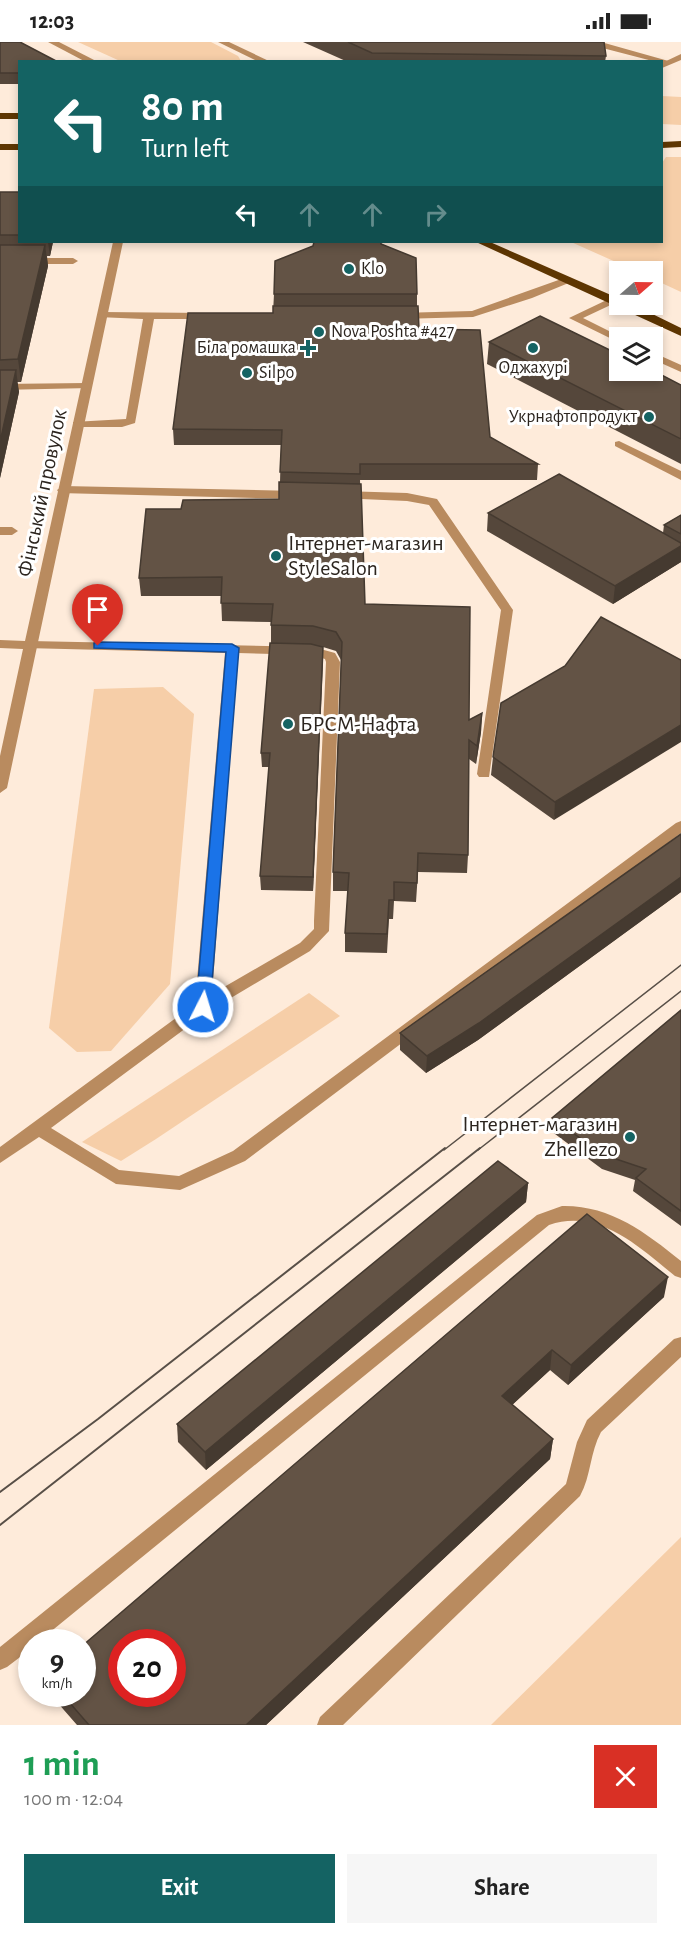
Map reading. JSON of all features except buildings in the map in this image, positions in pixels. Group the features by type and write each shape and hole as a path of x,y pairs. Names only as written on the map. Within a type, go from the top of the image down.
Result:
{"highway":[{"path":"0,116 18,116"},
{"path":"663,140 681,142"},
{"path":"663,145 681,142"},
{"path":"0,147 18,147"},
{"path":"484,243 609,299"},
{"path":"509,243 525,261"},
{"path":"644,315 681,332"}],"street":[{"path":"52,42 90,60"},
{"path":"222,42 262,60"},
{"path":"572,45 591,42 652,60"},
{"path":"240,50 247,60"},
{"path":"665,64 681,57"},
{"name":"Фінський провулок","path":"0,788 117,243"},
{"path":"0,261 73,261"},
{"path":"384,316 473,314 567,280"},
{"path":"609,306 574,318 609,335"},
{"path":"102,315 220,316"},
{"path":"77,424 122,424 131,421 149,315"},
{"path":"663,360 681,369"},
{"path":"0,387 86,386"},
{"path":"619,444 681,476"},
{"path":"63,490 407,497 433,502 440,509 507,610 484,774"},
{"path":"0,644 313,651 330,656 333,662 321,931 305,947 203,1007 40,1129 0,1156"},
{"path":"203,1007 232,648"},
{"path":"40,1129 117,1177 180,1183 239,1156 681,826"},
{"path":"0,1660 543,1220 555,1214 570,1211 588,1214 618,1225 628,1229 681,1271"},
{"path":"328,1725 573,1491 580,1480 587,1436 594,1426 681,1346"}],"shaded area":[{"path":"78,42 211,42 238,56 240,60 118,60"},
{"path":"663,96 681,97 681,125 663,124"},
{"path":"666,157 681,157 681,292 663,284 663,261 614,261 573,243 663,243 663,162"},
{"path":"163,687 194,714 170,984 111,1051 77,1052 49,1028 94,689"},
{"path":"309,993 340,1016 121,1161 82,1142"},
{"path":"681,1537 681,1725 491,1725"}],"tram line":[{"path":"444,1150 681,965"},
{"path":"478,1150 681,991"},
{"path":"0,1492 98,1419 445,1148"},
{"path":"0,1525 480,1148"}],"place":[{"name":"Klo","path":"349,269"},
{"name":"Nova Poshta #427","path":"319,332"},
{"name":"Біла ромашка","path":"308,348"},
{"name":"Оджахурі","path":"533,348"},
{"name":"Silpo","path":"247,373"},
{"name":"Укрнафтопродукт","path":"649,417"},
{"name":"Інтернет-магазин StyleSalon","path":"276,556"},
{"name":"БРСМ-Нафта","path":"288,724"},
{"name":"Інтернет-магазин Zhellezo","path":"630,1137"}],"route":[{"path":"98,646 232,648 203,1007"}]}
